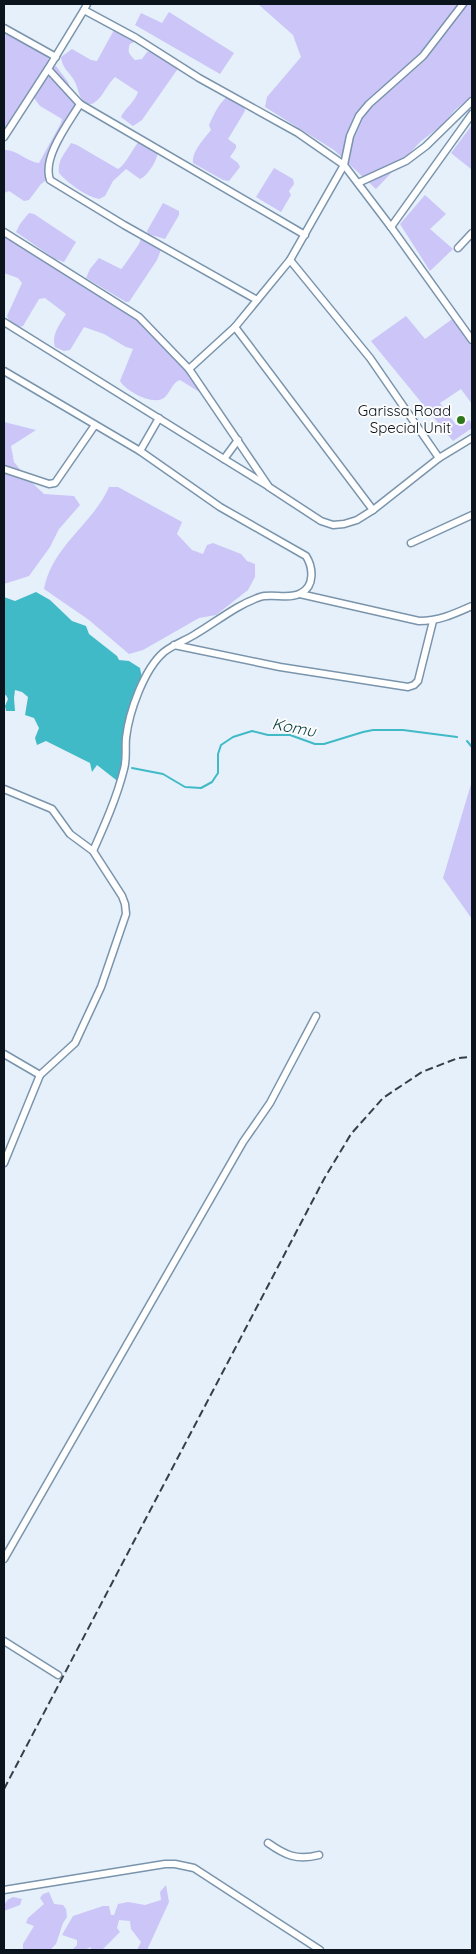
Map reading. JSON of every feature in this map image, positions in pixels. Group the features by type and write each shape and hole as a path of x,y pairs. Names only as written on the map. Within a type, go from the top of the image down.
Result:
{"street":[{"path":"189,369 235,327 290,260 344,165 350,136 359,116 369,104 423,56 463,4"},
{"path":"4,137 86,7 199,78 298,133 344,165 472,340"},
{"path":"4,29 56,57"},
{"path":"48,69 80,104 305,235"},
{"path":"358,183 406,161 426,146 472,101"},
{"path":"80,104 53,152 48,168 50,180 124,225 257,300"},
{"path":"391,227 472,114"},
{"path":"4,232 139,317 189,369 269,487"},
{"path":"458,248 472,233"},
{"path":"290,260 370,358 439,458"},
{"path":"4,322 321,521 333,525 357,520 373,510 439,458 472,438"},
{"path":"235,327 373,510"},
{"path":"4,372 140,451 220,507 306,556 310,563 310,581 306,589 300,594"},
{"path":"140,451 159,418"},
{"path":"4,469 49,484 55,483 95,425"},
{"path":"224,459 238,440"},
{"path":"411,543 472,515"},
{"path":"93,851 118,789 125,766 126,737 132,710 147,674 156,660 174,645 192,637 237,608 261,597 300,594 419,620 433,621 472,606"},
{"path":"174,645 280,667 408,687 418,681 433,621"},
{"path":"4,789 52,809 70,834 93,851 122,896 126,914 104,981 75,1043 40,1075 4,1163"},
{"path":"4,1559 243,1142 270,1103 316,1016"},
{"path":"4,1054 40,1075"},
{"path":"4,1641 58,1675"},
{"path":"268,1842 285,1854 303,1858 319,1855"},
{"path":"4,1890 165,1864 185,1865 194,1868 236,1894 320,1950"}],"shaded area":[{"path":"258,4 472,4 472,96 456,109 441,126 420,142 376,189 334,150 265,107 267,97 301,57 293,35"},
{"path":"169,12 234,53 220,74 135,25 141,13 162,23"},
{"path":"6,27 41,45 49,59 47,67 4,133 4,51"},
{"path":"114,30 134,38 134,42 130,44 129,51 135,60 142,59 147,52 152,50 179,67 142,120 133,126 121,117 138,92 115,77 98,100 92,104 87,104 81,98 74,80 64,67 61,57 72,49 91,60 97,61"},
{"path":"56,66 68,82 77,106 70,126 49,169 49,178 41,184 29,200 24,201 9,191 4,193 4,150 13,151 39,163 62,119 40,106 34,98 51,70"},
{"path":"227,97 244,106 245,111 228,139 236,145 230,157 240,167 229,181 223,180 193,163 196,150 211,130 209,125 214,114"},
{"path":"472,125 472,168 471,169 451,153"},
{"path":"141,139 158,149 155,162 149,171 140,179 126,169 113,181 105,196 99,199 78,189 59,173 60,161 71,143 118,169 124,164"},
{"path":"274,168 293,179 294,184 289,191 291,195 281,212 256,197"},
{"path":"425,195 446,214 430,229 453,249 430,271 400,224"},
{"path":"163,203 179,211 179,215 165,239 148,234 147,231"},
{"path":"29,213 34,214 76,242 64,262 55,259 16,232"},
{"path":"4,230 147,323 203,390 201,393 180,380 160,400 141,397 128,389 120,381 133,349 104,334 84,327 70,350 64,351 55,347 55,334 66,314 45,298 39,299 23,326 19,327 10,322 7,316 22,283 18,278 4,273"},
{"path":"142,235 162,247 157,260 129,302 86,278 90,269 99,258 121,269 139,244"},
{"path":"406,316 425,339 455,317 472,344 472,404 461,389 440,403 456,425 470,420 472,428 453,441 371,341"},
{"path":"4,422 36,430 11,446 14,462 27,478 44,494 74,496 80,505 59,529 50,547 29,576 4,584"},
{"path":"109,487 118,487 182,522 177,534 192,550 203,554 207,545 213,543 241,554 247,561 255,564 255,577 248,590 216,615 199,618 143,650 129,654 89,620 44,589 48,574 55,560 102,500"},
{"path":"472,781 472,919 443,878"},
{"path":"166,1885 169,1902 147,1950 137,1950 141,1942 131,1929 130,1921 119,1920 117,1928 120,1932 102,1950 90,1950 91,1947 84,1950 72,1950 77,1945 77,1940 62,1935 73,1916 103,1906 109,1906 111,1915 114,1915 118,1904 128,1902 145,1905 161,1900 160,1892"},
{"path":"49,1892 54,1904 63,1905 66,1909 67,1917 56,1944 51,1949 23,1950 23,1944 34,1926 26,1923 28,1918 44,1904 40,1898 43,1894"},
{"path":"13,1897 22,1899 20,1905 4,1911 6,1902"}],"water":[{"path":"36,592 50,600 72,621 86,626 89,634 117,656 119,660 129,661 140,668 142,678 129,707 122,742 126,755 120,783 97,765 92,772 90,763 46,741 37,745 35,738 39,728 34,718 25,715 28,697 22,692 15,690 15,711 6,711 5,706 8,699 6,695 4,696 4,597 15,601"}],"waterway":[{"name":"Komu","path":"132,768 163,774 185,787 201,788 212,782 218,773 218,754 221,745 233,737 252,731 268,735 290,735 315,744 324,744 373,730 403,730 457,737"},
{"name":"Komu","path":"467,741 472,747"}],"railway":[{"path":"4,1789 324,1179 351,1134 383,1098 422,1072 458,1058 472,1057"}],"place":[{"name":"Garissa Road Special Unit","path":"461,420"}]}
